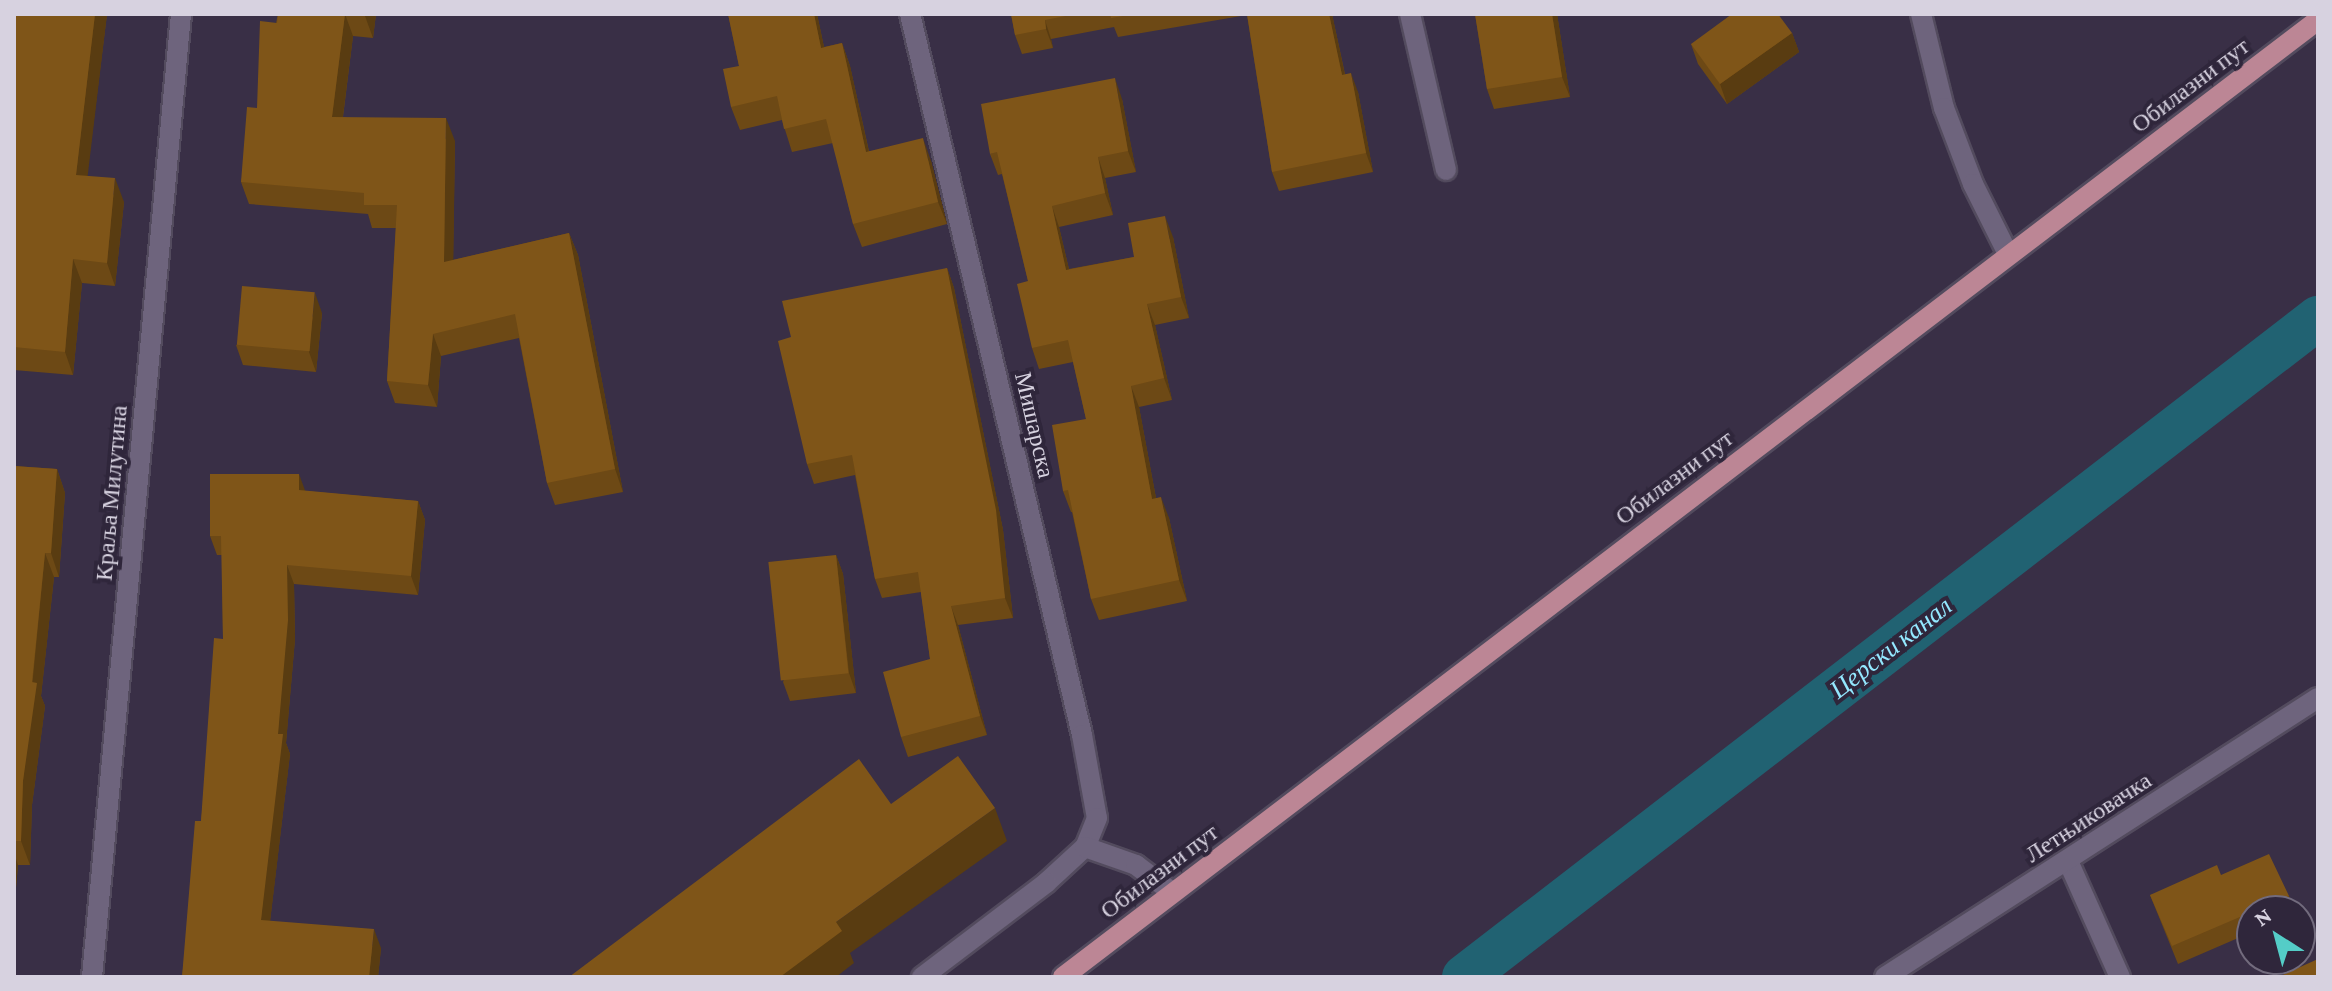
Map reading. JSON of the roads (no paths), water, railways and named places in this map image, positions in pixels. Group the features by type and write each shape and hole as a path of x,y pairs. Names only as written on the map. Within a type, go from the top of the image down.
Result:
{"main road":[{"name":"Обилазни пут","path":"1063,977 2318,20"}],"street":[{"name":"Краља Милутина","path":"92,977 181,14"},
{"name":"Мишарска","path":"910,14 1095,793 1097,818 1085,847"},
{"path":"1410,14 1446,170"},
{"path":"1921,14 1944,108 1973,184 2008,254"},
{"name":"Летњиковачка","path":"1885,977 2318,698"},
{"path":"922,977 1046,883 1085,847 1136,865 1173,893"},
{"path":"2068,861 2120,977"}],"waterway":[{"name":"Церски канал","path":"1464,977 2318,318"}]}
